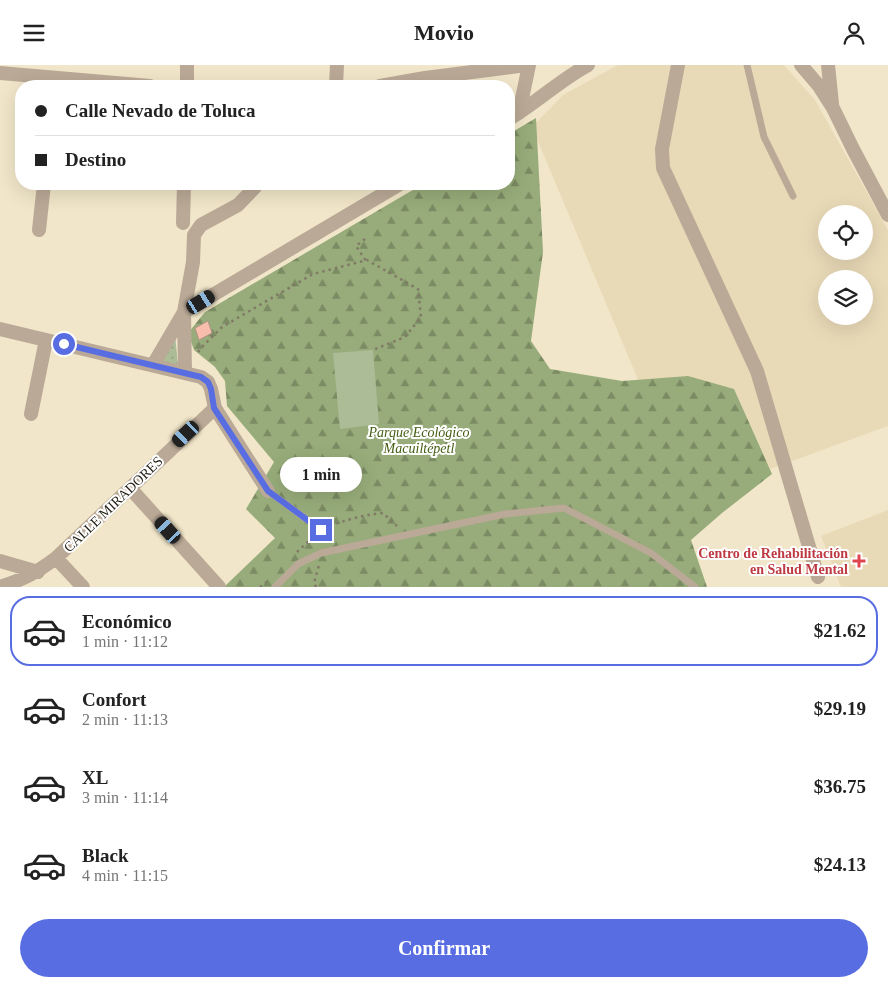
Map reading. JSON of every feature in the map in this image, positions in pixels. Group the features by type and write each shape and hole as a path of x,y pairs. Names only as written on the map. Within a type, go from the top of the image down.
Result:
{"street":[{"path":"187,65 187,80"},
{"path":"336,65 336,80"},
{"path":"414,80 528,65 515,112"},
{"path":"515,115 588,65"},
{"path":"678,65 662,149 663,168 757,371 818,577"},
{"path":"801,65 819,86 833,108 888,215"},
{"path":"828,65 833,108"},
{"path":"0,73 94,80"},
{"path":"39,229 43,190"},
{"path":"183,223 184,190"},
{"path":"185,373 184,312 193,262 194,235 201,225 238,205 252,190"},
{"path":"153,365 184,312 390,190"},
{"path":"0,329 201,377 208,382 211,389 214,408 268,491"},
{"path":"31,414 46,340"},
{"name":"CALLE MIRADORES","path":"0,587 21,580 56,558 214,408"},
{"path":"130,488 219,587"},
{"path":"56,558 83,587"},
{"path":"0,561 38,571"}],"lane":[{"path":"747,65 764,137 793,197"},
{"path":"268,491 321,530"},
{"path":"275,587 298,564 321,553 505,514 564,508 651,553 695,587"}],"path":[{"path":"365,239 356,247 366,261"},
{"path":"185,373 201,348 222,327 313,274 367,260 418,289 421,317 405,337 374,350"},
{"path":"295,554 321,530 348,519 366,515 383,513 400,529 395,538"},
{"path":"316,587 314,583 321,553"},
{"path":"260,587 267,581"}],"shaded area":[{"path":"618,65 784,65 815,100 888,230 888,426 688,499 532,127 563,95"},
{"name":"Centro de Rehabilitación en Salud Mental","path":"888,510 888,587 841,587 821,536"}],"green space":[{"name":"Parque Ecológico Macuiltépetl","path":"536,118 543,252 531,341 550,369 622,381 688,376 734,389 772,474 691,540 707,587 224,587 275,538 246,509 274,462 227,406 225,381 215,367 194,350 188,333 205,312 413,190 515,190 515,130"},
{"path":"175,334 178,366 161,361"},
{"path":"373,350 379,424 340,429 333,353"}],"building":[{"path":"208,321 212,333 199,340 195,328"}],"place":[{"name":"Centro de Rehabilitación en Salud Mental","path":"859,561"}],"route":[{"path":"64,344 201,377 208,382 214,408 268,491 321,530"}]}
